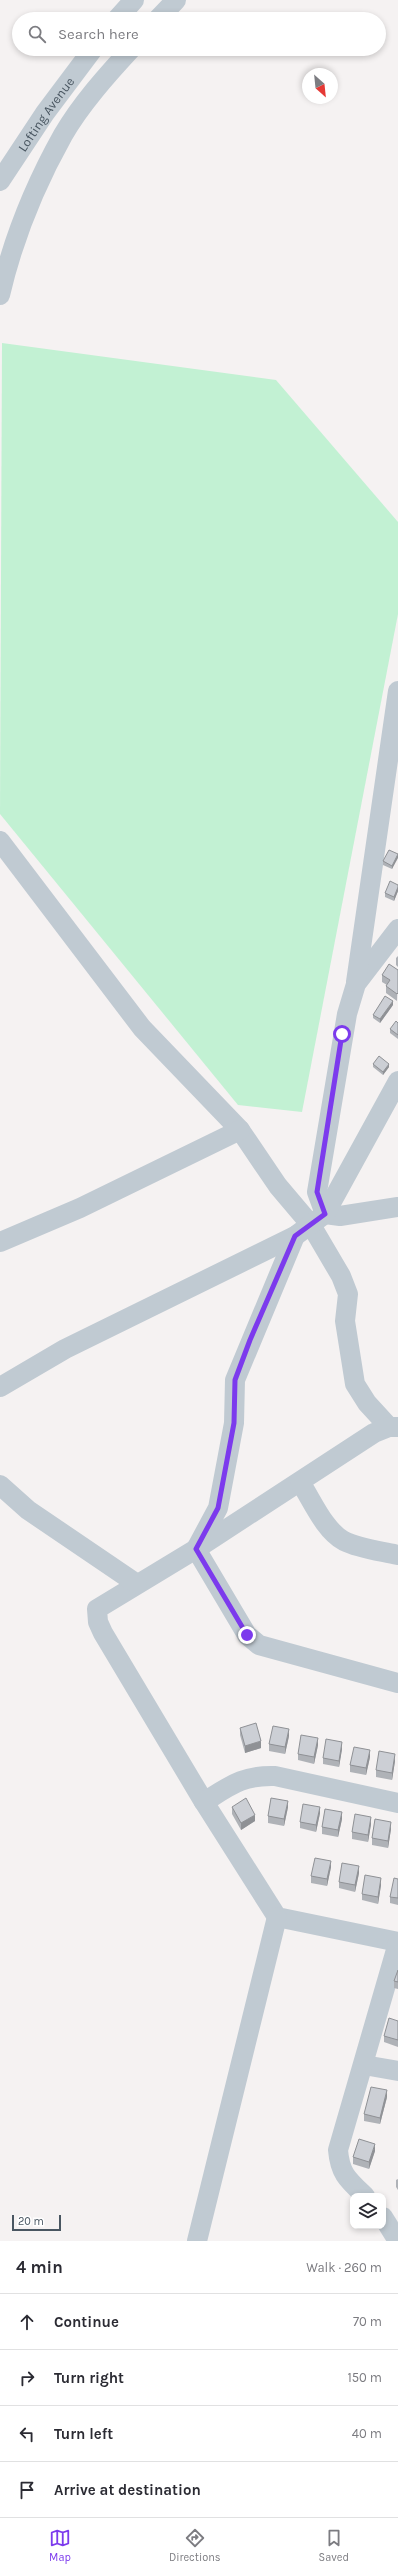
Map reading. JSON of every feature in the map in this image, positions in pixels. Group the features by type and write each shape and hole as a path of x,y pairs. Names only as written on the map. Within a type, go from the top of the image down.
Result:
{"street":[{"path":"123,12 134,0"},
{"path":"165,12 176,0"},
{"name":"Lofting Avenue","path":"0,181 33,131 88,56"},
{"path":"0,295 8,262 30,201 64,134 105,78 125,56"},
{"path":"311,1225 342,1034 356,984 398,691"},
{"path":"0,841 142,1028 240,1130 278,1186 311,1225 342,1276 348,1294 345,1321 355,1384 367,1403 394,1427"},
{"path":"356,984 398,929"},
{"path":"196,1549 218,1508 234,1423 235,1380 311,1225 398,1081"},
{"path":"0,1242 80,1208 240,1130"},
{"path":"0,1387 65,1349 311,1225 340,1216 398,1206"},
{"path":"362,2193 349,2182 339,2167 338,2150 364,2065 398,1942 277,1917 204,1802 98,1622 97,1609 196,1549 374,1433 394,1427"},
{"path":"300,1482 328,1526 343,1540 356,1546 398,1555"},
{"path":"0,1485 28,1510 137,1584"},
{"path":"196,1549 247,1635 259,1645 398,1683"},
{"path":"204,1802 234,1783 255,1775 275,1776 398,1804"},
{"path":"197,2241 277,1917"},
{"path":"364,2065 398,2071"},
{"path":"386,2222 398,2241"}],"green space":[{"path":"2,343 276,380 398,522 398,614 302,1112 238,1105 0,814"}],"building":[{"path":"389,850 398,854 392,866 383,861"},
{"path":"390,881 398,885 394,897 385,893"},
{"path":"389,964 398,970 397,994 386,986 390,980 382,975"},
{"path":"385,996 393,1001 380,1019 373,1015"},
{"path":"396,1021 398,1023 398,1035 390,1029"},
{"path":"379,1056 389,1064 383,1072 373,1064"},
{"path":"256,1723 261,1741 245,1746 240,1728"},
{"path":"273,1726 289,1729 285,1747 269,1744"},
{"path":"301,1735 318,1738 314,1757 298,1754"},
{"path":"326,1739 342,1742 339,1761 323,1758"},
{"path":"354,1747 370,1750 366,1768 350,1765"},
{"path":"379,1751 395,1754 392,1773 376,1770"},
{"path":"246,1798 255,1815 241,1823 232,1807"},
{"path":"271,1798 288,1801 284,1819 268,1816"},
{"path":"303,1804 320,1807 316,1825 300,1822"},
{"path":"325,1809 342,1812 338,1830 322,1827"},
{"path":"355,1814 371,1817 368,1835 352,1832"},
{"path":"375,1819 391,1822 388,1841 372,1838"},
{"path":"315,1858 331,1861 327,1879 311,1876"},
{"path":"342,1863 359,1866 355,1885 339,1882"},
{"path":"365,1875 381,1878 378,1897 362,1894"},
{"path":"394,1878 398,1879 398,1898 390,1897"},
{"path":"398,1970 398,1982 394,1981"},
{"path":"389,2018 398,2021 398,2040 384,2036"},
{"path":"371,2087 387,2090 380,2118 364,2114"},
{"path":"359,2139 375,2144 369,2162 353,2157"}],"route":[{"path":"247,1635 196,1549 218,1508 234,1423 235,1380 250,1340 295,1236 325,1214 317,1192 342,1034"}]}
